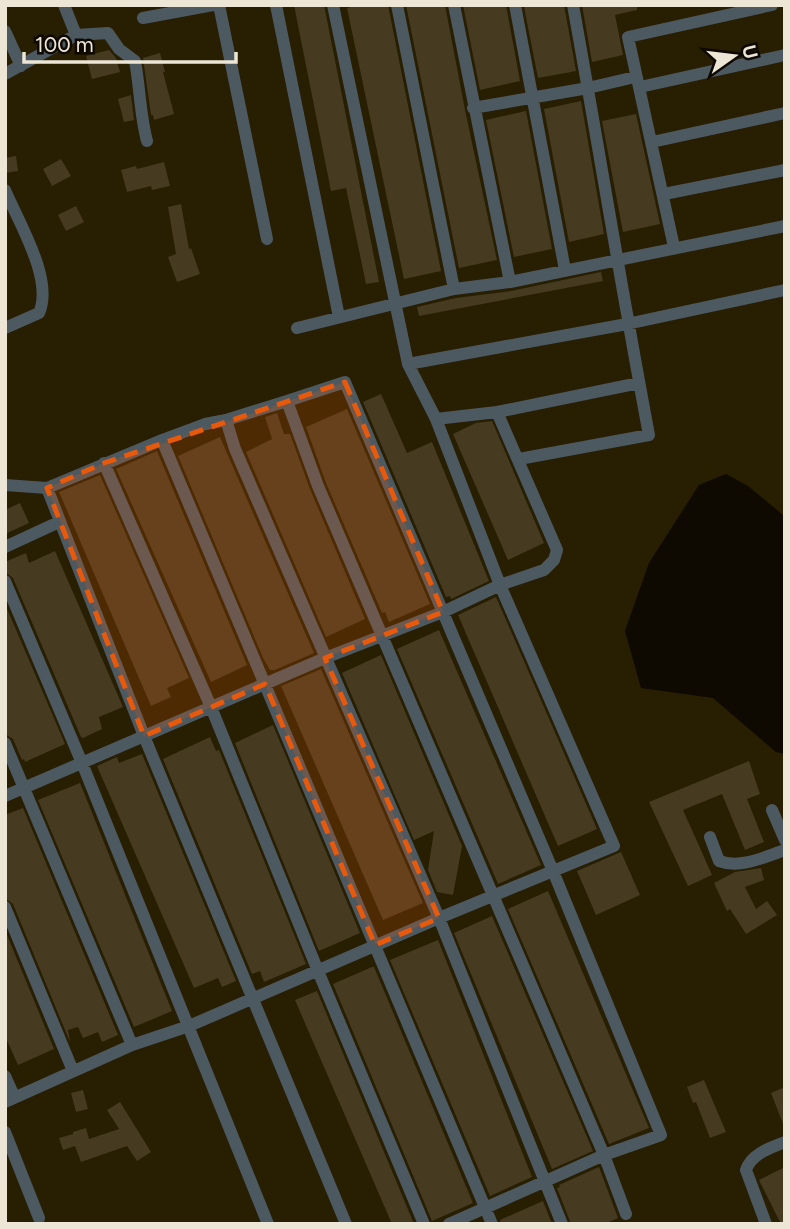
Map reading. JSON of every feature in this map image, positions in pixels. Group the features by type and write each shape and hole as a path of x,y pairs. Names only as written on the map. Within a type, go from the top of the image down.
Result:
{"street":[{"path":"64,5 76,35"},
{"path":"143,19 213,5"},
{"path":"219,5 267,239"},
{"path":"276,5 339,317"},
{"path":"5,1076 10,1099 132,1045 189,1026 492,895 614,846 500,585 436,419 408,364 332,5"},
{"path":"397,5 454,289"},
{"path":"454,5 510,282"},
{"path":"515,5 565,270"},
{"path":"519,459 649,435 627,324 619,259 573,5"},
{"path":"707,5 710,19"},
{"path":"674,247 628,37 772,5"},
{"path":"5,31 21,66"},
{"path":"5,74 76,35 108,33 119,49 134,58 147,141"},
{"path":"473,108 785,55"},
{"path":"652,142 785,113"},
{"path":"664,194 785,170"},
{"path":"5,190 41,275 44,298 39,313 5,328"},
{"path":"297,328 454,289 510,282 785,226"},
{"path":"408,364 627,324 785,290"},
{"path":"5,485 47,488 205,424 226,420 345,382 553,871 661,1135 604,1156 449,1224"},
{"path":"436,419 497,412 639,383"},
{"path":"287,401 318,486 604,1156 626,1214"},
{"path":"5,796 325,658 500,585 544,570 554,560 557,550 497,412"},
{"path":"226,420 235,449 439,918 562,1224"},
{"path":"162,440 492,1224"},
{"path":"104,463 211,707 424,1224"},
{"path":"47,488 144,736 346,1224"},
{"path":"5,547 59,523"},
{"path":"5,581 82,763 268,1224"},
{"path":"5,743 132,1045"},
{"path":"772,810 785,840"},
{"path":"710,837 719,861 726,864 740,864 785,850"},
{"path":"5,907 73,1071"},
{"path":"5,1132 40,1218"},
{"path":"766,1224 746,1170 748,1162 785,1142"}],"highlighted area":[{"path":"345,382 443,612 325,658 439,918 375,945 265,684 144,736 47,488 104,463"}],"shaded area":[{"path":"726,474 748,486 783,515 785,754 776,752 713,698 641,688 625,631 649,563 699,485"}],"building":[{"path":"294,5 324,5 379,282 366,284 346,188 331,191"},
{"path":"359,5 388,5 441,271 404,279 347,8"},
{"path":"406,5 445,5 497,260 459,268"},
{"path":"463,5 506,5 520,81 480,90"},
{"path":"564,5 576,71 538,78 524,7"},
{"path":"582,5 637,5 637,10 615,15 623,55 592,62"},
{"path":"109,50 116,58 120,72 92,79 86,56"},
{"path":"160,53 174,114 154,120 143,58"},
{"path":"131,95 134,120 124,122 118,99"},
{"path":"581,101 604,234 569,242 544,109"},
{"path":"526,111 552,249 514,257 486,120"},
{"path":"636,114 660,224 623,232 602,121"},
{"path":"16,156 18,171 5,173 5,158"},
{"path":"61,159 71,176 52,186 43,169"},
{"path":"164,162 170,186 152,190 151,186 127,192 121,170"},
{"path":"181,204 189,249 191,248 200,274 177,282 168,257 176,254 168,207"},
{"path":"76,206 84,222 66,231 58,215"},
{"path":"601,272 603,281 419,316 417,307 456,298 511,291"},
{"path":"381,394 407,453 432,442 489,581 451,599 450,596 446,597 363,402"},
{"path":"347,409 430,604 389,622 385,612 382,613 326,483 306,427"},
{"path":"277,413 284,434 290,434 310,489 365,619 326,637 246,452 272,439 265,417"},
{"path":"492,421 544,543 508,560 453,434 476,423"},
{"path":"220,437 314,653 275,670 270,670 263,658 178,456"},
{"path":"157,451 247,665 211,682 116,469"},
{"path":"100,475 189,678 167,688 171,697 151,706 59,492"},
{"path":"20,503 29,523 5,534 5,510"},
{"path":"55,551 123,707 99,717 102,729 83,738 13,578 5,572 5,562 26,553 29,563"},
{"path":"496,597 597,829 558,846 458,615"},
{"path":"5,604 65,744 25,762 13,739 5,734"},
{"path":"439,630 541,865 498,884 397,649"},
{"path":"381,655 462,846 453,895 437,892 428,870 434,831 414,840 342,673"},
{"path":"321,669 423,903 383,920 281,686"},
{"path":"273,725 360,933 319,951 235,743"},
{"path":"210,737 216,751 219,750 306,964 264,982 260,971 252,974 163,759"},
{"path":"142,754 236,981 222,987 218,978 194,988 97,766 117,757 119,763"},
{"path":"749,761 760,794 747,799 764,842 745,850 722,794 683,810 712,875 688,886 649,802"},
{"path":"80,783 172,1011 134,1027 38,800"},
{"path":"23,808 118,1035 102,1042 98,1032 83,1038 78,1027 68,1030 70,1042 13,904 5,898 5,815"},
{"path":"621,852 640,895 596,915 577,871"},
{"path":"761,868 764,880 745,887 756,909 767,901 777,915 746,934 730,909 727,911 714,883 735,872"},
{"path":"548,891 649,1128 609,1144 508,909"},
{"path":"492,916 593,1151 552,1169 454,933"},
{"path":"5,930 54,1049 18,1065 5,1036"},
{"path":"438,940 532,1177 490,1196 390,960"},
{"path":"372,967 473,1203 432,1221 333,984"},
{"path":"317,991 414,1224 392,1224 295,1000"},
{"path":"704,1080 726,1132 710,1138 687,1087"},
{"path":"785,1087 785,1126 784,1126 771,1093"},
{"path":"83,1090 88,1109 76,1112 71,1093"},
{"path":"120,1102 151,1152 137,1161 127,1146 81,1162 75,1146 63,1150 59,1138 73,1132 86,1128 89,1139 119,1129 107,1110"},
{"path":"599,1167 618,1218 604,1224 571,1224 557,1188"},
{"path":"785,1167 785,1224 781,1224 759,1180"},
{"path":"543,1201 552,1224 501,1224 500,1220"}]}
